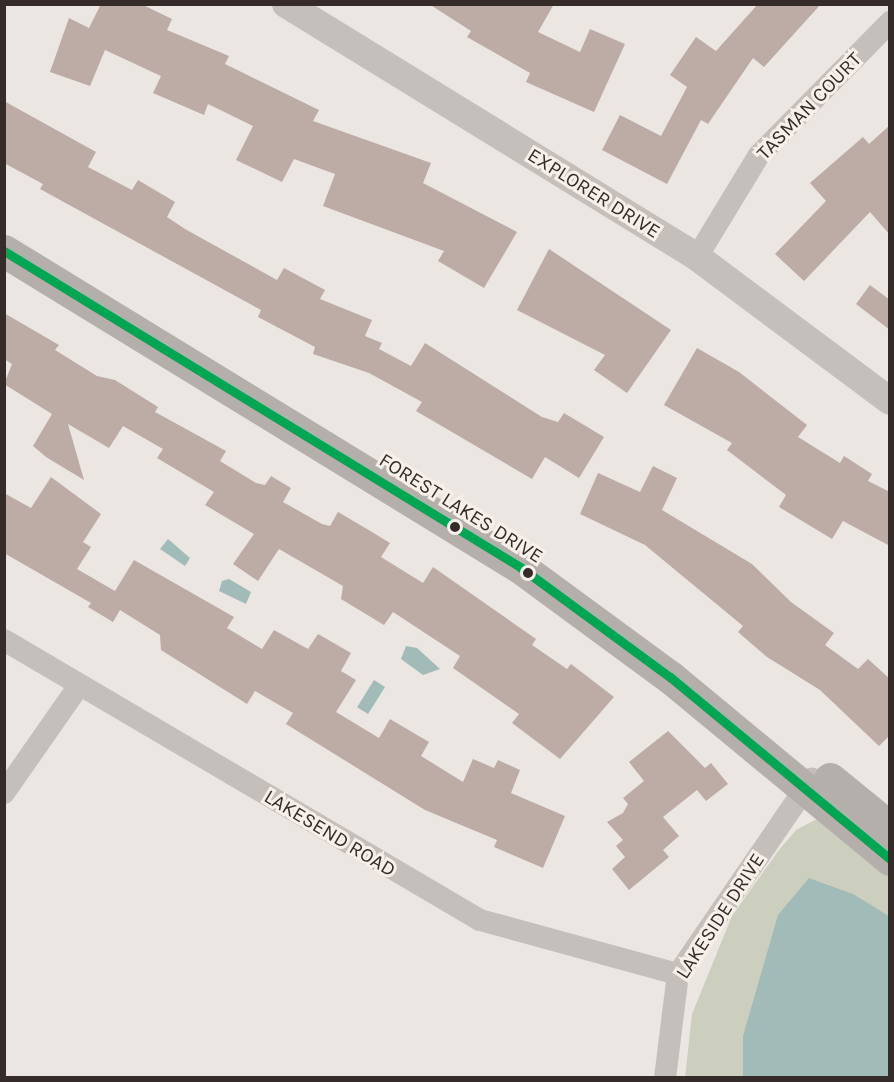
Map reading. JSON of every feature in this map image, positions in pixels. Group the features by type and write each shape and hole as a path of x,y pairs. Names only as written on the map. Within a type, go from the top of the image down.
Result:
{"main road":[{"name":"FOREST LAKES DRIVE","path":"4,227 532,551 812,778 890,859"},
{"name":"FOREST LAKES DRIVE","path":"4,251 520,567 812,778 890,828"}],"street":[{"name":"EXPLORER DRIVE","path":"286,4 698,257 890,401"},
{"name":"TASMAN COURT","path":"698,257 759,155 890,22"},
{"name":"LAKESEND ROAD","path":"4,640 78,687 480,920 678,974"},
{"path":"4,793 78,687"},
{"name":"LAKESIDE DRIVE","path":"665,1077 678,974 812,778"}],"green space":[{"path":"815,820 827,820 889,872 889,1077 685,1078 692,1014 732,916 796,830"}],"water":[{"path":"168,539 190,558 185,566 160,549"},
{"path":"229,579 251,592 246,604 219,591 222,581"},
{"path":"406,646 417,648 440,669 423,675 401,659"},
{"path":"374,680 385,687 368,714 357,707"},
{"path":"809,878 853,894 889,916 889,1077 743,1077 743,1036 778,915"}],"building":[{"path":"101,4 141,4 172,19 167,30 229,56 225,64 319,110 313,121 431,163 423,183 517,232 484,288 438,261 444,251 323,206 335,174 294,159 282,182 236,160 253,126 208,104 204,115 153,93 161,76 105,50 90,86 50,72 69,18 89,28"},
{"path":"429,4 554,4 538,32 580,52 590,29 625,44 594,112 526,82 530,73 467,37 471,31"},
{"path":"758,4 821,4 764,67 753,58 708,124 701,120 667,184 602,150 620,115 661,136 687,87 670,75 696,37 716,51"},
{"path":"4,101 96,152 88,167 132,190 138,180 175,202 167,217 185,229 277,280 284,268 325,290 320,299 372,320 365,336 382,343 379,349 411,366 425,343 542,417 558,422 564,413 604,437 579,478 545,457 532,479 416,411 422,402 369,373 313,354 315,347 258,317 261,310 40,189 43,184 4,163"},
{"path":"890,125 890,235 870,212 804,281 775,254 826,201 810,183 863,137 869,144"},
{"path":"549,249 671,330 627,393 594,370 605,355 517,310"},
{"path":"870,285 890,300 890,330 856,304"},
{"path":"4,313 59,345 55,350 97,376 115,380 158,407 155,412 226,451 220,461 256,483 265,485 271,476 291,488 283,502 322,524 330,526 338,512 390,543 381,557 423,583 433,567 536,639 532,645 567,669 571,664 614,697 560,759 512,723 519,714 453,668 460,656 393,612 384,625 341,599 343,586 279,549 258,581 233,564 254,534 205,505 214,492 157,458 163,449 123,426 109,448 68,424 84,480 46,457 33,446 52,414 4,384 12,364 4,359"},
{"path":"697,348 739,372 807,425 798,437 840,463 844,456 872,474 868,481 890,492 890,546 843,521 832,539 779,507 786,495 727,450 732,443 664,405"},
{"path":"653,466 677,478 662,510 752,564 791,602 834,633 825,645 858,669 868,659 890,679 890,735 879,746 820,690 767,657 738,632 743,626 645,545 580,514 598,473 640,492"},
{"path":"51,477 101,514 83,542 91,547 77,569 115,591 134,560 234,617 227,628 262,649 274,630 308,649 318,634 351,653 341,671 356,680 336,712 379,738 390,719 429,742 421,756 463,782 473,759 494,768 498,760 520,770 511,793 565,816 543,868 494,847 497,840 425,810 286,724 293,713 255,691 247,704 161,650 160,635 120,610 113,622 88,607 91,603 4,553 4,493 31,508"},
{"path":"668,731 705,768 711,763 728,784 706,801 697,790 663,817 679,836 663,850 669,857 629,890 612,869 625,857 616,846 623,840 607,822 623,813 628,804 623,798 644,781 629,762"}],"transit line":[{"path":"4,251 520,567 670,677 890,859"}]}
